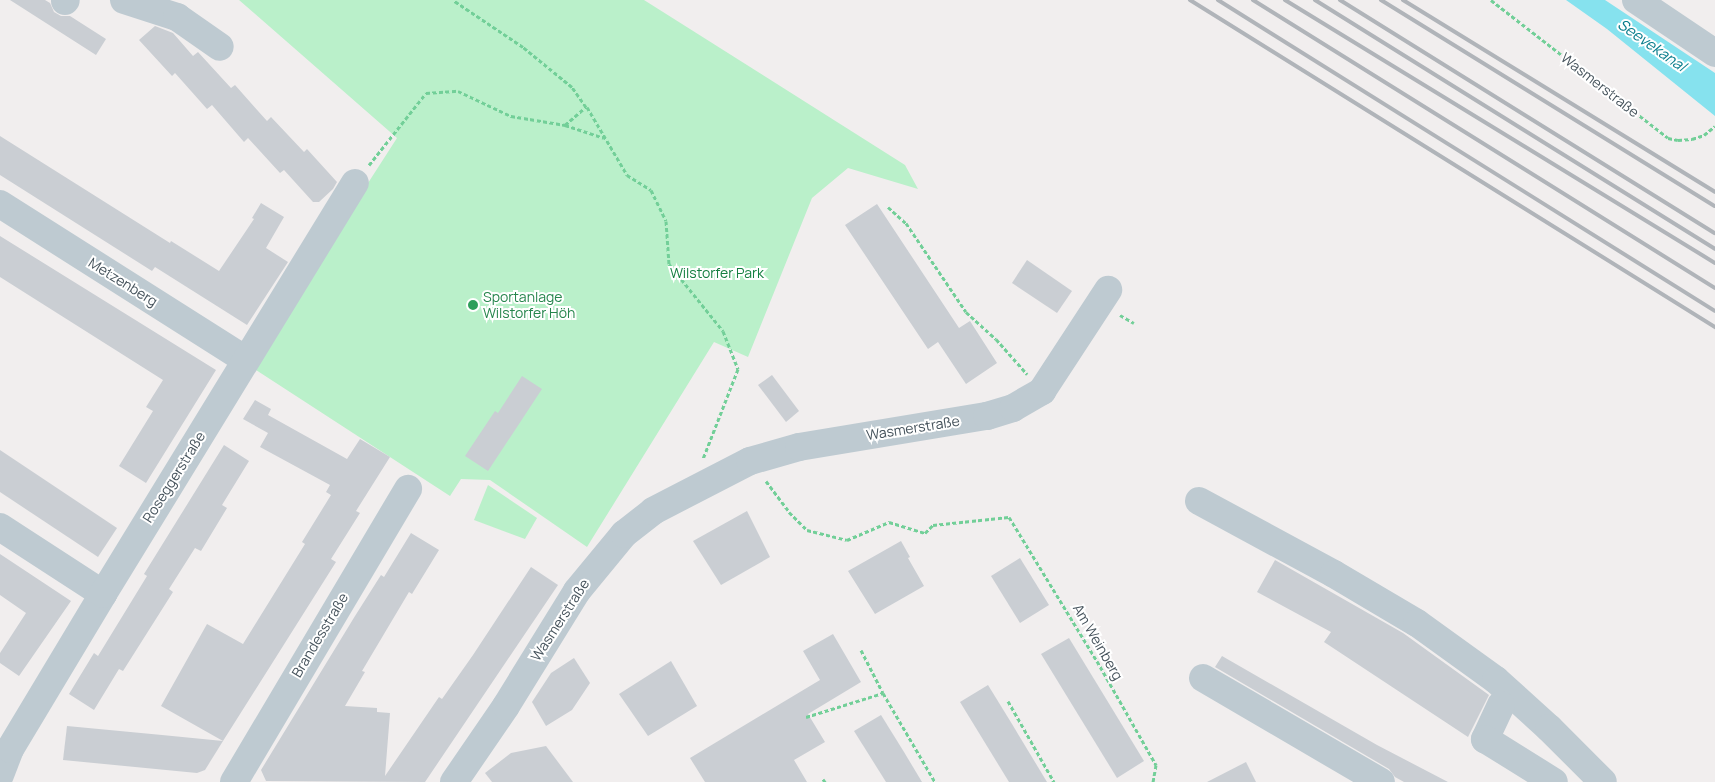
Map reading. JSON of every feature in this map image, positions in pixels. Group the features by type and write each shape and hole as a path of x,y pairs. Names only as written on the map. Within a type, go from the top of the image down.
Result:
{"street":[{"path":"124,0 177,17 220,47"},
{"path":"1636,0 1715,53"},
{"name":"Roseggerstraße","path":"0,775 10,749 103,594 356,183"},
{"name":"Metzenberg","path":"0,204 246,360"},
{"name":"Wasmerstraße","path":"454,782 506,706 577,591 624,534 653,511 703,483 750,461 830,441 987,416 1013,408 1042,391 1113,302"},
{"name":"Brandesstraße","path":"234,782 408,489"},
{"path":"1200,501 1334,574 1417,622 1496,680 1549,728 1602,782"},
{"path":"0,527 103,594"},
{"path":"1203,678 1381,782"},
{"path":"1502,705 1485,739 1554,782"}],"path":[{"path":"454,0 523,48 572,87 628,176 651,190 666,221 669,264 723,331 738,369 699,468 703,483"},
{"name":"Wasmerstraße","path":"1491,0 1668,138 1678,140 1692,139 1704,135 1715,126"},
{"path":"356,183 426,93 458,91 511,116 564,125 604,138"},
{"path":"564,125 586,107"},
{"path":"888,207 906,223 966,312 996,340 1042,391"},
{"path":"1113,302 1134,324"},
{"name":"Am Weinberg","path":"750,461 789,512 808,530 847,540 889,522 925,533 932,525 1009,517 1097,661 1156,765 1153,782"},
{"path":"861,650 883,693 935,782"},
{"path":"806,717 883,693"},
{"path":"1008,700 1054,782"}],"green space":[{"name":"Wilstorfer Park","path":"239,0 644,0 905,165 918,189 848,168 812,198 748,357 714,342 587,547 490,480 461,479 450,496 256,370 256,357 397,138"},
{"path":"488,485 537,518 525,539 474,520"}],"water":[{"name":"Seevekanal","path":"1566,0 1605,0 1715,73 1715,116 1607,29"}],"building":[{"path":"10,0 45,0 50,3 54,12 61,16 70,16 106,39 96,55"},
{"path":"155,26 173,33 193,56 198,52 231,88 235,85 267,121 271,117 304,152 307,149 337,182 333,189 319,202 313,202 284,170 280,173 248,138 244,142 212,105 207,109 175,73 172,76 139,40"},
{"path":"0,136 170,243 171,241 219,271 254,219 252,218 261,203 284,217 266,248 288,262 247,325 155,267 152,271 0,175"},
{"path":"877,204 959,328 970,321 997,363 966,384 938,342 928,349 845,225"},
{"path":"0,236 216,370 146,483 119,466 153,411 146,407 163,380 0,277"},
{"path":"1027,260 1072,291 1057,313 1012,283"},
{"path":"772,375 799,411 786,422 758,385"},
{"path":"522,376 542,389 488,471 465,456 495,411 498,413"},
{"path":"255,400 271,409 268,415 347,459 360,439 390,457 356,511 360,513 331,559 336,562 223,741 161,706 207,624 243,644 305,544 302,542 331,495 326,492 330,485 260,447 268,433 243,419"},
{"path":"224,445 249,461 222,505 227,508 201,551 195,548 169,589 173,592 123,671 119,669 94,710 69,694 94,653 98,656 147,576 144,574"},
{"path":"0,450 117,528 98,557 0,492"},
{"path":"747,511 770,557 721,585 693,541"},
{"path":"411,533 439,550 412,594 409,592 362,671 365,672 345,706 377,708 377,712 390,713 385,776 439,697 442,699 473,655 531,567 558,585 425,782 266,781 261,770 355,616 381,575 384,577"},
{"path":"901,541 910,557 908,558 924,586 875,614 848,571"},
{"path":"0,554 71,601 19,676 0,663 0,653 26,613 0,595"},
{"path":"1020,558 1049,605 1020,623 991,576"},
{"path":"1275,560 1403,633 1489,695 1468,737 1324,642 1331,632 1257,592"},
{"path":"833,634 861,682 808,714 825,742 794,760 807,782 705,782 690,758 820,680 803,651"},
{"path":"1069,638 1144,761 1117,778 1041,654"},
{"path":"1222,656 1377,745 1448,782 1404,782 1395,777 1389,769 1215,667"},
{"path":"574,658 590,683 572,710 546,726 532,702 551,673"},
{"path":"671,661 697,706 648,736 619,694"},
{"path":"988,685 1047,782 1009,782 960,702"},
{"path":"881,715 922,782 886,782 854,731"},
{"path":"67,726 223,741 205,770 197,773 63,760"},
{"path":"546,746 573,782 492,782 485,773 511,753"},
{"path":"1246,762 1256,782 1207,782"}],"railway":[{"path":"1190,0 1715,327"},
{"path":"1218,0 1715,311"},
{"path":"1253,0 1715,288"},
{"path":"1285,0 1715,263"},
{"path":"1315,0 1715,249"},
{"path":"1340,0 1715,233"},
{"path":"1381,0 1715,206"},
{"path":"1403,0 1715,192"}],"place":[{"name":"Sportanlage Wilstorfer Höh","path":"473,305"}]}
